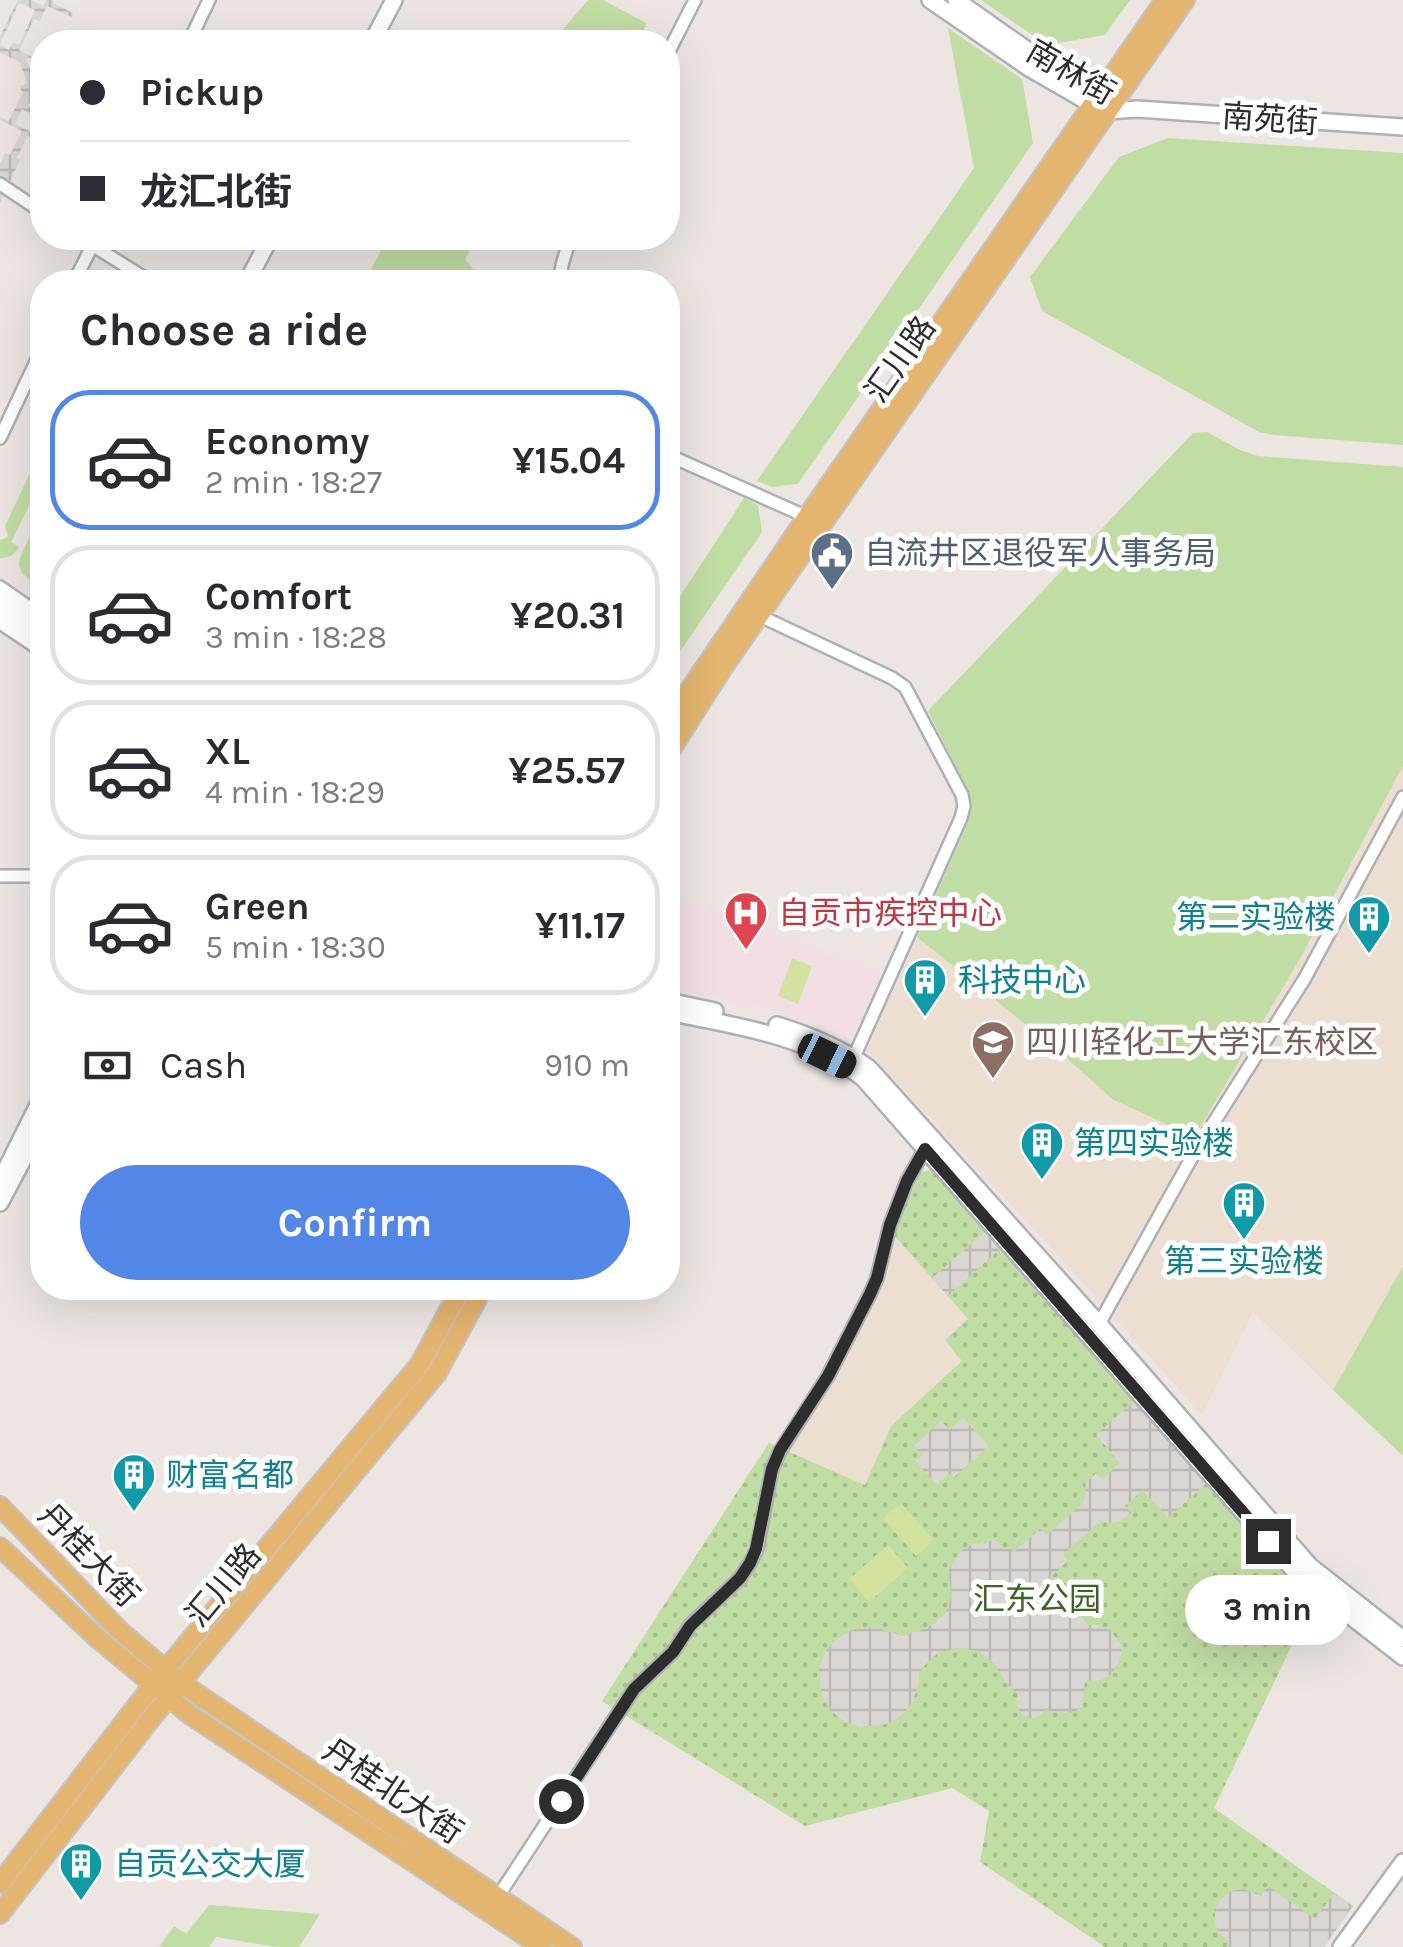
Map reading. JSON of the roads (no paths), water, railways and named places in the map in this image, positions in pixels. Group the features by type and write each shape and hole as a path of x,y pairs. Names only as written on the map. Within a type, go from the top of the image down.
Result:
{"main road":[{"path":"369,30 385,0"},
{"path":"378,30 394,0"},
{"name":"南林街","path":"930,0 1029,68 1104,102 1137,109"},
{"name":"南林街","path":"956,0 1104,102"},
{"name":"汇川路","path":"680,736 1104,102 1165,0"},
{"name":"汇川路","path":"680,704 806,517 1104,102 1185,0"},
{"name":"南苑街","path":"1137,109 1403,128"},
{"path":"0,597 30,618"},
{"path":"0,611 30,632"},
{"path":"680,1004 808,1035 869,1068 1310,1566 1403,1639"},
{"path":"680,1015 777,1035 849,1067 863,1078 1299,1576 1403,1657"},
{"path":"0,1181 30,1121"},
{"path":"0,1204 30,1147"},
{"name":"汇川路","path":"0,1914 168,1699 173,1676 420,1364 455,1300"},
{"name":"汇川路","path":"0,1882 152,1686 173,1676 437,1373 477,1300"},
{"name":"丹桂大街","path":"0,1506 120,1630 173,1676"},
{"name":"丹桂北大街","path":"0,1546 168,1699 542,1947"},
{"name":"丹桂北大街","path":"173,1676 572,1947"},
{"path":"1341,1947 1403,1862"},
{"path":"1353,1947 1403,1878"}],"street":[{"path":"195,30 209,0"},
{"path":"680,31 696,0"},
{"path":"0,184 30,204"},
{"path":"104,250 133,270"},
{"path":"0,438 30,374"},
{"path":"680,459 806,517"},
{"path":"0,587 30,608"},
{"path":"760,616 905,687 962,795 961,818 854,1058"},
{"path":"0,623 30,643"},
{"path":"1099,1324 1192,1157 1304,978 1403,798"},
{"path":"0,876 30,876"},
{"path":"497,1898 634,1689 673,1652 690,1626 740,1578 750,1563 780,1450 828,1376 870,1294 890,1225 925,1149"}],"place":[{"name":"自流井区退役军人事务局","path":"832,591"},
{"name":"自贡市疾控中心","path":"746,951"},
{"name":"第二实验楼","path":"1369,955"},
{"name":"科技中心","path":"925,1018"},
{"name":"四川轻化工大学汇东校区","path":"993,1080"},
{"name":"第四实验楼","path":"1042,1181"},
{"name":"第三实验楼","path":"1244,1241"},
{"name":"财富名都","path":"134,1513"},
{"name":"自贡公交大厦","path":"81,1902"}],"park label":[{"name":"汇东公园","path":"1037,1599"}]}
